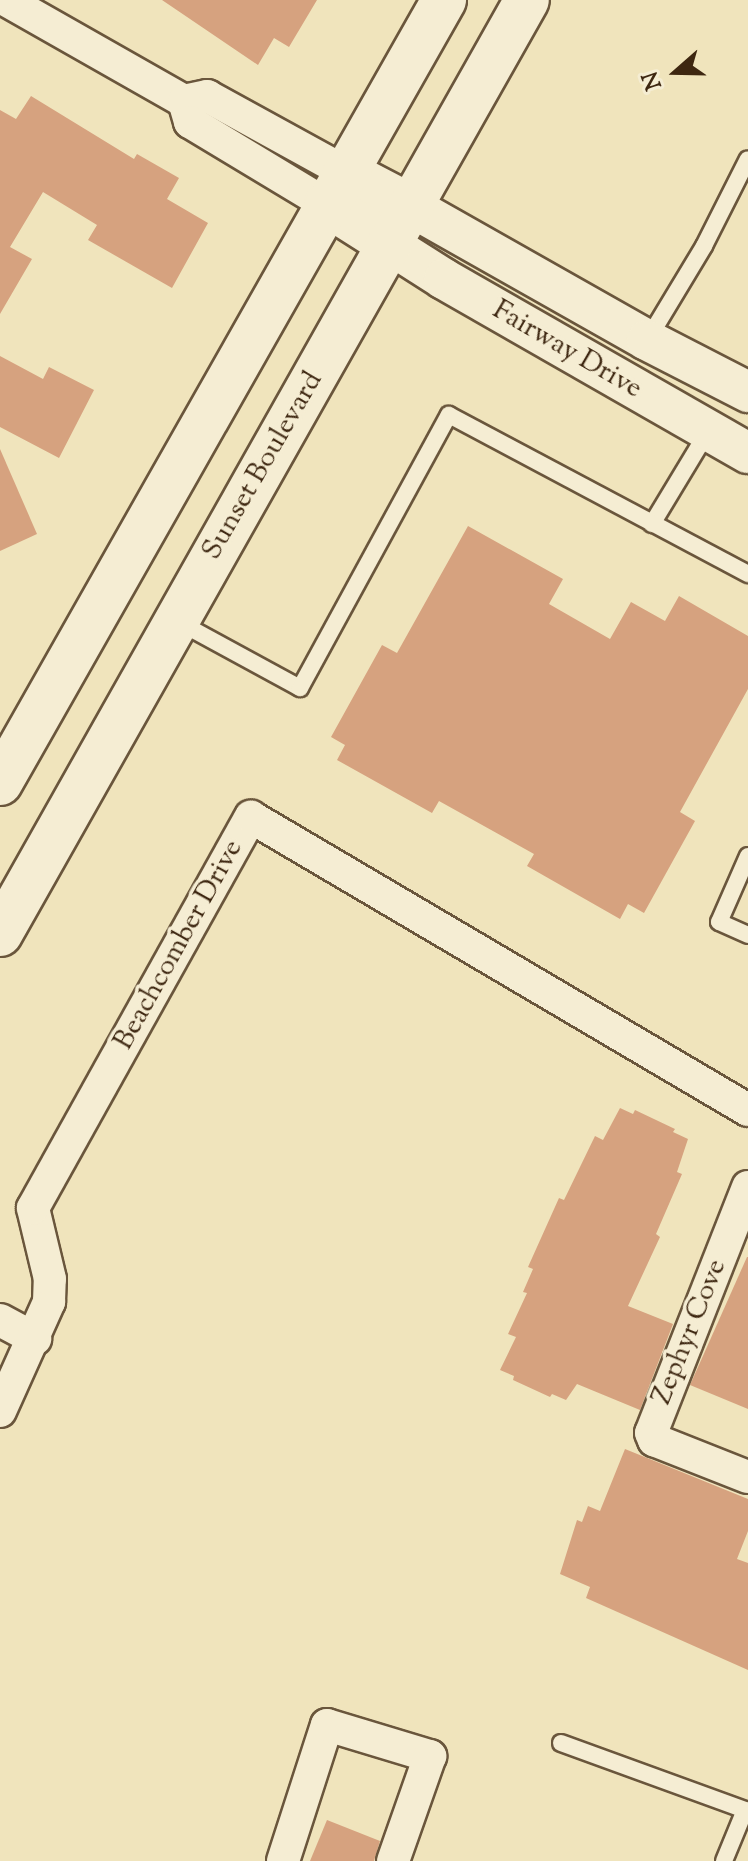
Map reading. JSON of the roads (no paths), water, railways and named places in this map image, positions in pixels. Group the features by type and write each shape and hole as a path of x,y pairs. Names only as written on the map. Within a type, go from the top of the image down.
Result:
{"main road":[{"path":"0,783 444,0"},
{"name":"Sunset Boulevard","path":"0,934 527,0"},
{"path":"336,188 410,206"},
{"path":"336,188 389,244"}],"street":[{"path":"6,0 184,101 190,122 336,188"},
{"name":"Fairway Drive","path":"410,206 647,340 748,392"},
{"name":"Fairway Drive","path":"389,244 748,453"},
{"name":"Beachcomber Drive","path":"0,1411 8,1377 35,1339 49,1302 50,1279 33,1208 251,817 748,1110"},
{"name":"Zephyr Cove","path":"748,1187 651,1433 654,1440 748,1477"},
{"path":"0,1320 35,1339"},
{"path":"283,1861 327,1725 430,1756 393,1861"}],"lane":[{"path":"647,340 704,246 748,159"},
{"path":"175,620 300,688 449,415 748,574"},
{"path":"652,524 708,431"},
{"path":"748,856 719,922 748,935"},
{"path":"561,1743 746,1811 724,1861"}]}
